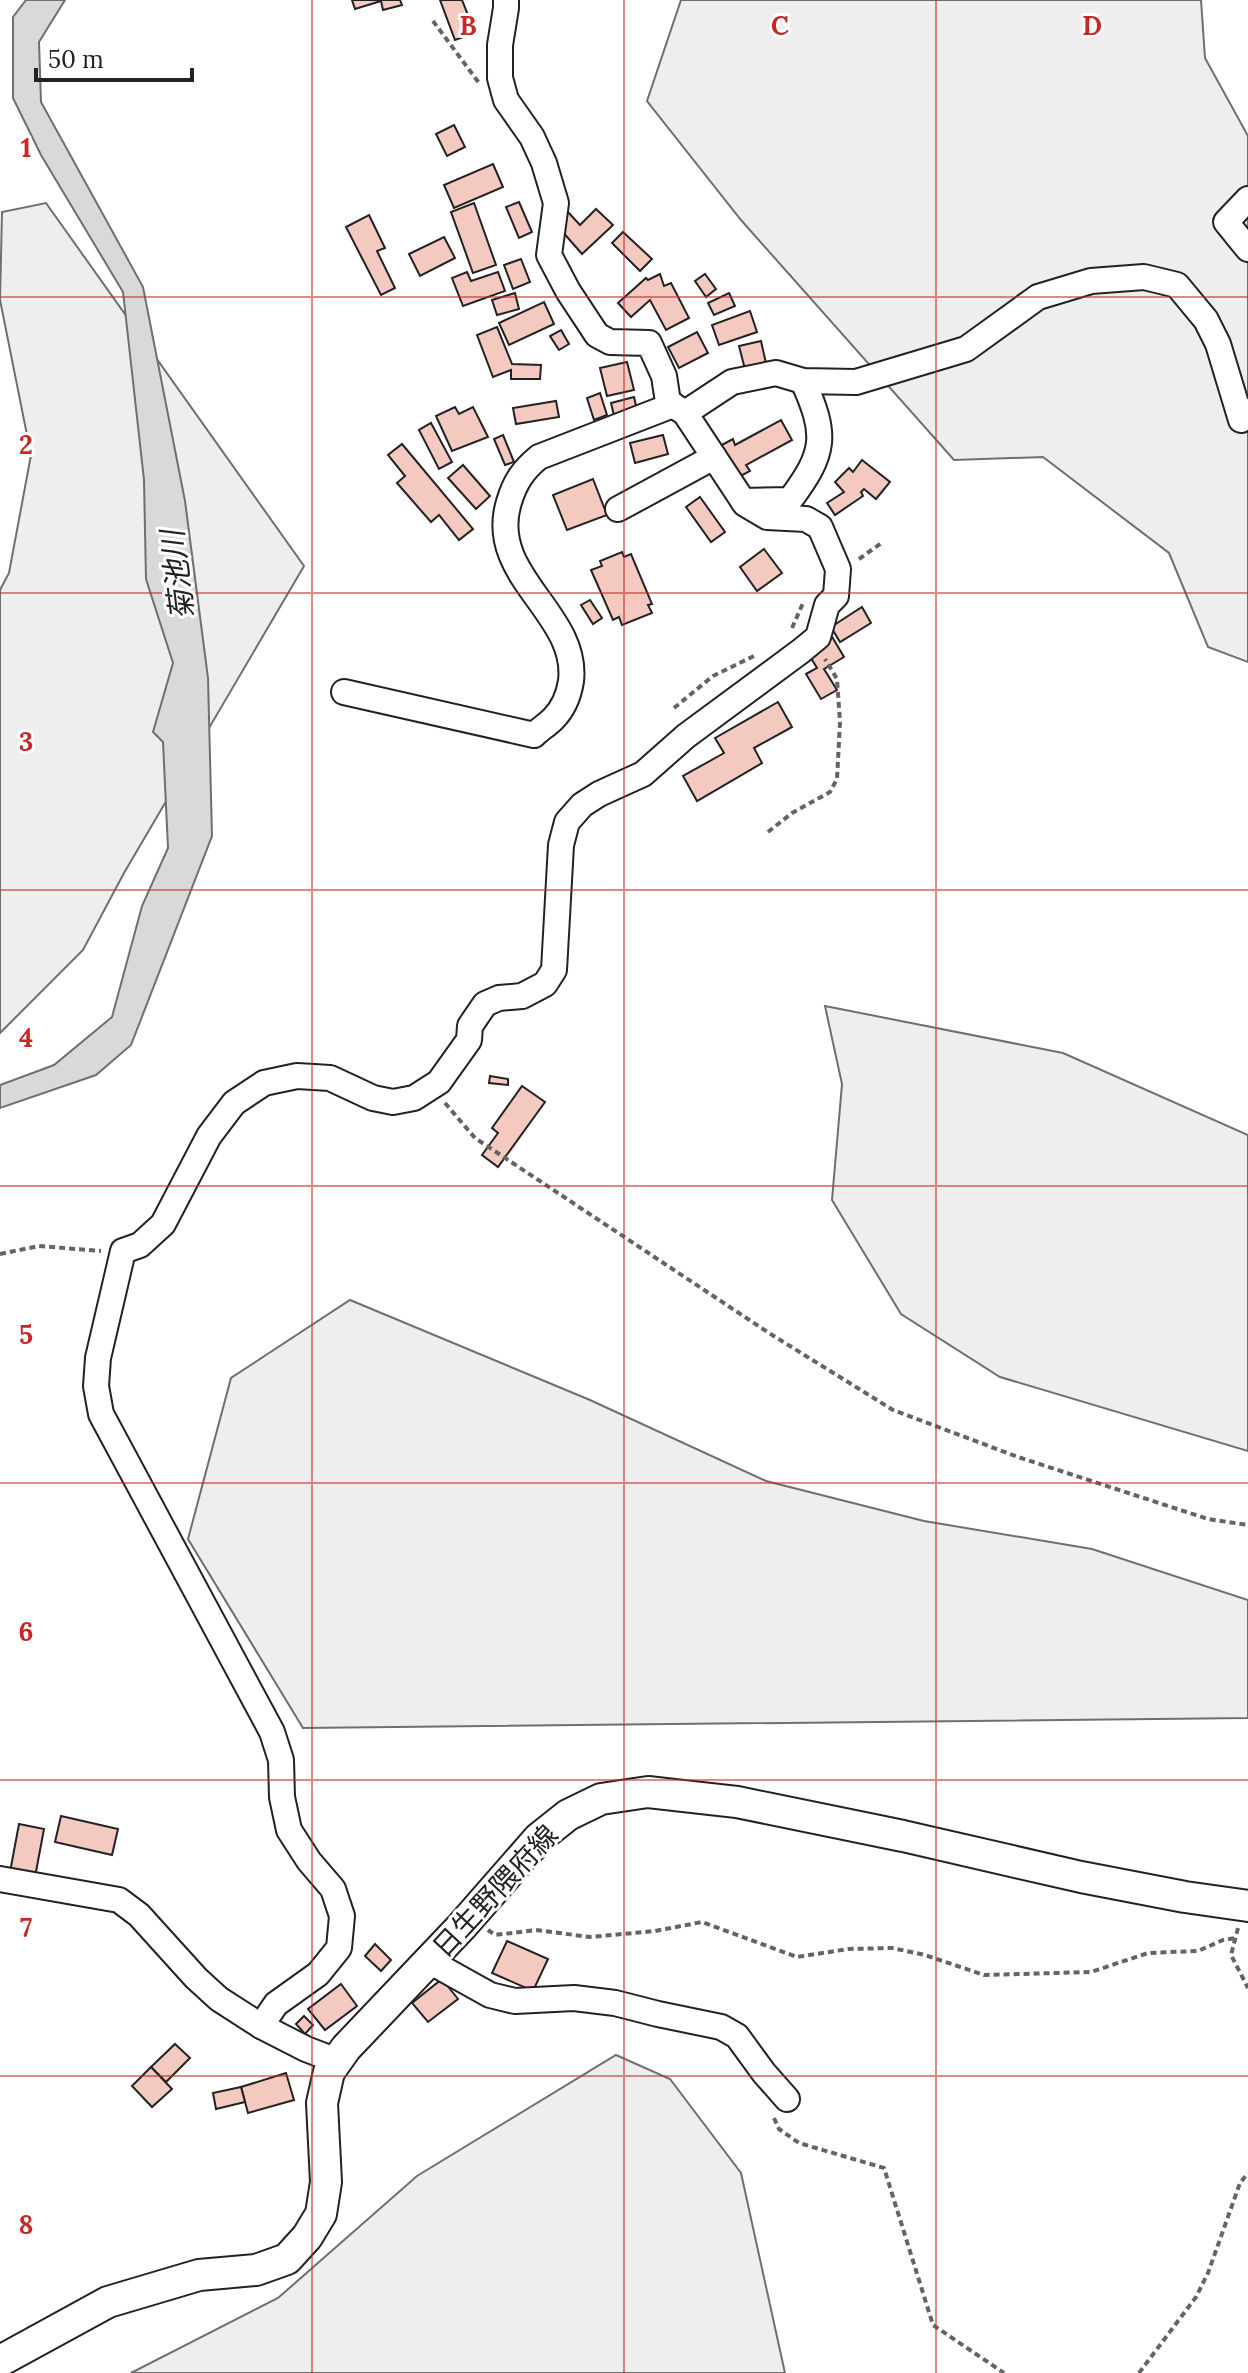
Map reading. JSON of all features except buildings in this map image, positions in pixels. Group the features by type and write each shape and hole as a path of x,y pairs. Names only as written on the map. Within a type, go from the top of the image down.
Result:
{"main road":[{"name":"日生野隈府線","path":"0,2361 108,2302 199,2275 256,2270 287,2259 307,2237 321,2214 326,2182 322,2103 329,2072 346,2048 470,1917 539,1838 568,1815 601,1799 648,1792 737,1802 1185,1897 1245,1914"}],"street":[{"path":"261,2026 276,2004 318,1974 339,1948 342,1916 333,1889 309,1861 289,1830 282,1797 281,1760 272,1732 101,1414 96,1386 98,1358 123,1251 140,1245 163,1224 209,1136 234,1103 264,1083 297,1076 330,1078 373,1098 393,1102 414,1098 439,1082 469,1040 470,1026 485,1004 499,998 522,996 545,984 554,970 561,845 567,822 582,805 599,794 643,774 802,636 818,637 827,605 836,596 838,569 820,527 806,519 767,517 743,501 679,409 668,402 664,376 649,343 610,342 597,335 568,291 549,255 556,203 543,160 532,137 506,100 500,78 500,45 506,0"},
{"path":"1248,199 1226,222 1248,249"},
{"path":"344,692 534,735 555,717 569,693 572,667 568,647 520,573 506,541 505,517 523,470 539,457 679,409 732,382 776,373 803,381 856,382 966,349 1038,297 1091,281 1144,277 1177,285 1206,320 1218,344 1241,420 1248,411"},
{"path":"743,501 790,500 814,462 821,433 803,381"},
{"path":"618,509 714,457"},
{"path":"0,1879 119,1900 139,1915 219,1999 261,2026 337,2061"},
{"path":"429,1961 490,1995 515,2001 574,1998 615,2003 721,2027 737,2036 764,2073 779,2106"}],"path":[{"path":"838,569 883,542"},
{"path":"768,832 792,813 830,792 837,779 840,722 837,679 802,636 805,600"},
{"path":"674,708 713,676 759,654"},
{"path":"439,1082 446,1107 475,1138 769,1333 893,1410 1018,1457 1208,1519 1248,1525"},
{"path":"0,1254 39,1246 123,1251"},
{"path":"1245,1914 1237,1930 1231,1955 1248,1988"},
{"path":"470,1917 495,1935 536,1930 590,1937 655,1931 702,1922 797,1957 848,1949 892,1948 925,1955 984,1975 1091,1972 1148,1953 1198,1951 1235,1938"},
{"path":"779,2106 779,2129 799,2143 884,2168 933,2325 1004,2373"},
{"path":"1139,2373 1196,2297 1208,2273 1240,2183 1248,2173"}],"shaded area":[{"path":"681,0 1201,0 1205,58 1248,136 1248,662 1208,647 1169,553 1043,457 954,460 741,220 647,101"},
{"path":"46,203 304,566 124,873 83,950 0,1033 0,590 9,573 31,455 0,300 2,212"},
{"path":"825,1006 1063,1053 1248,1135 1248,1451 1000,1377 901,1314 832,1200 842,1084"},
{"path":"350,1300 590,1400 766,1481 924,1521 1092,1549 1248,1600 1248,1718 303,1728 188,1539 231,1378"},
{"path":"616,2055 670,2079 741,2173 785,2373 131,2373 278,2298 417,2176"}],"water":[{"name":"菊池川","path":"26,0 65,0 39,42 41,102 143,287 185,501 208,678 212,836 131,1045 96,1075 0,1108 0,1085 54,1065 112,1017 142,906 168,848 163,742 153,732 173,663 146,579 144,480 123,292 41,155 13,98 13,17"}]}
